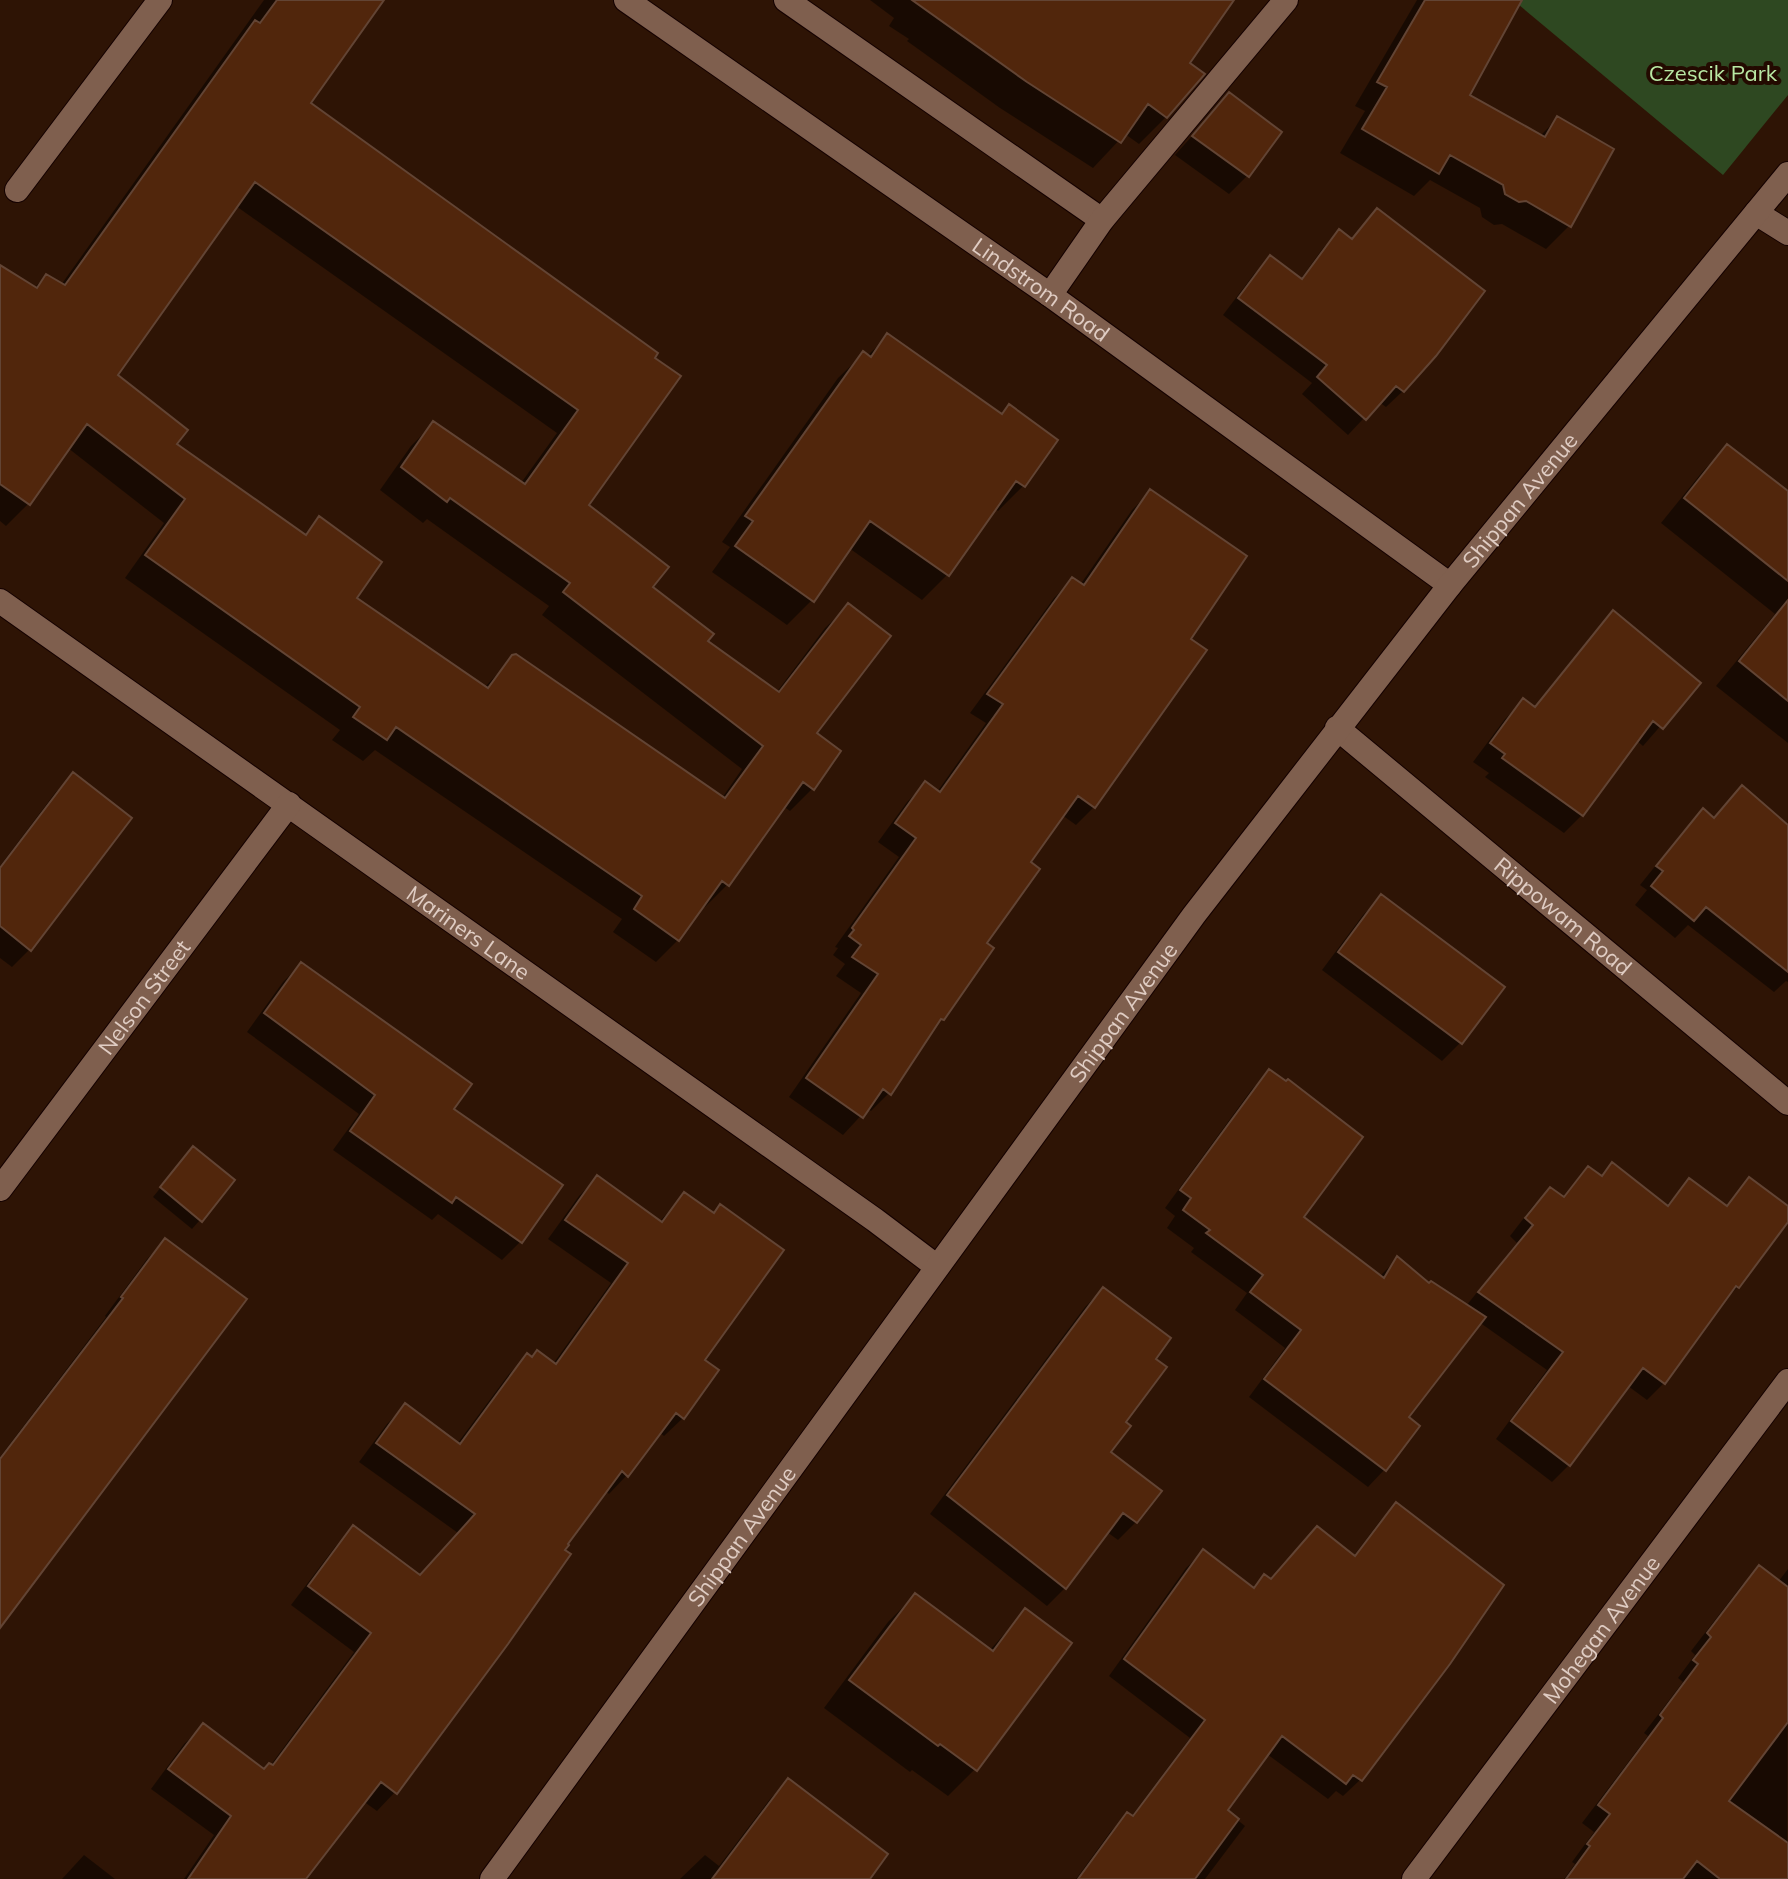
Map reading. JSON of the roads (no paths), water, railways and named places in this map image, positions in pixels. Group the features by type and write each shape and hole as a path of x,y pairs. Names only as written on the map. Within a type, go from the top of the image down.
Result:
{"street":[{"path":"17,190 160,0"},
{"name":"Lindstrom Road","path":"626,0 1050,295 1450,585"},
{"path":"786,0 1102,220"},
{"path":"1050,295 1102,220 1286,0"},
{"name":"Shippan Avenue","path":"492,1879 1194,915 1450,585 1788,174"},
{"path":"1756,213 1788,233"},
{"name":"Mariners Lane","path":"0,601 862,1210 936,1266"},
{"name":"Rippowam Road","path":"1337,728 1788,1103"},
{"name":"Nelson Street","path":"0,1189 289,804"},
{"name":"Mohegan Avenue","path":"1414,1879 1788,1381"}],"park label":[{"name":"Czescik Park","path":"1713,73"}]}
